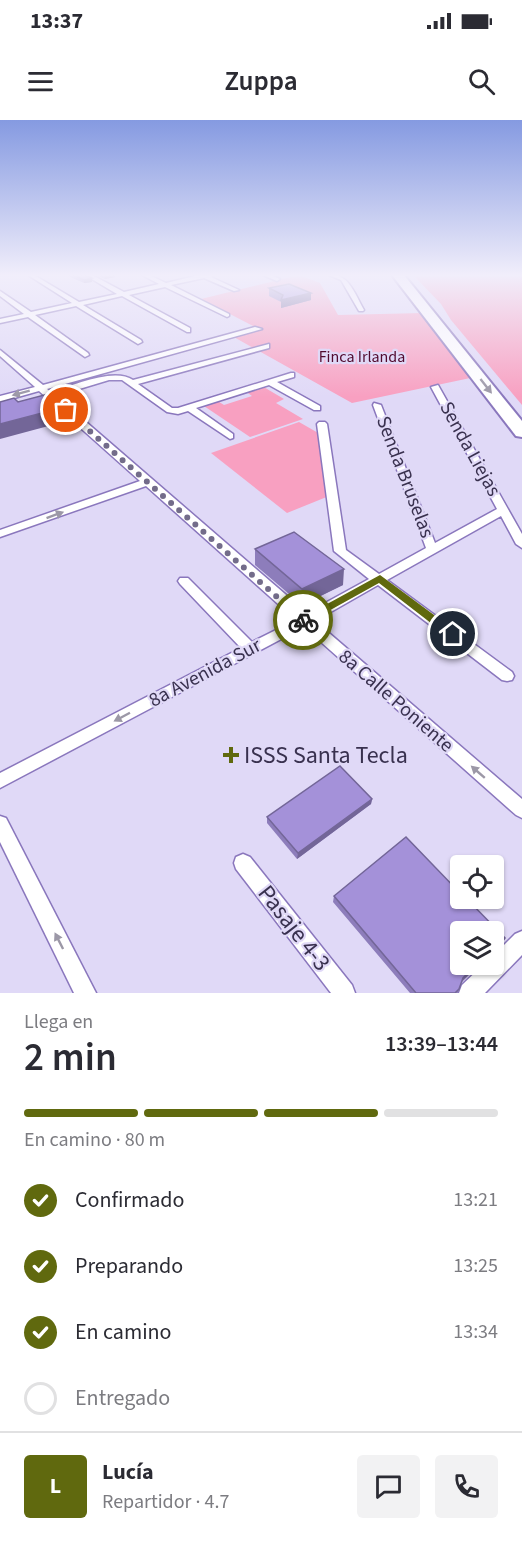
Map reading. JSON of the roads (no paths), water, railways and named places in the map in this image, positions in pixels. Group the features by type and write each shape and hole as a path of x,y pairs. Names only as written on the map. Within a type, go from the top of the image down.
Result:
{"highway":[{"path":"431,316 522,432"},
{"path":"443,316 522,410"}],"street":[{"path":"0,321 26,316"},
{"path":"31,316 85,355"},
{"path":"97,316 138,342"},
{"path":"162,316 187,330"},
{"path":"0,399 258,328"},
{"path":"133,383 266,346"},
{"name":"8a Calle Poniente","path":"0,352 522,810"},
{"path":"50,395 109,378 124,378 170,410 178,411 291,375"},
{"path":"270,382 317,408"},
{"name":"Senda Liejas","path":"435,387 522,544"},
{"name":"Senda Bruselas","path":"377,405 432,549"},
{"path":"189,407 230,436"},
{"path":"322,424 340,550 507,676"},
{"path":"0,534 146,482"},
{"name":"8a Avenida Sur","path":"0,781 304,621 503,510"},
{"path":"184,581 251,649"},
{"path":"0,824 85,993"},
{"name":"Pasaje 4-3","path":"243,863 344,993"},
{"path":"470,993 522,941"}],"place":[{"name":"ISSS Santa Tecla","path":"231,755"}],"park label":[{"name":"Finca Irlanda","path":"362,357"}]}
